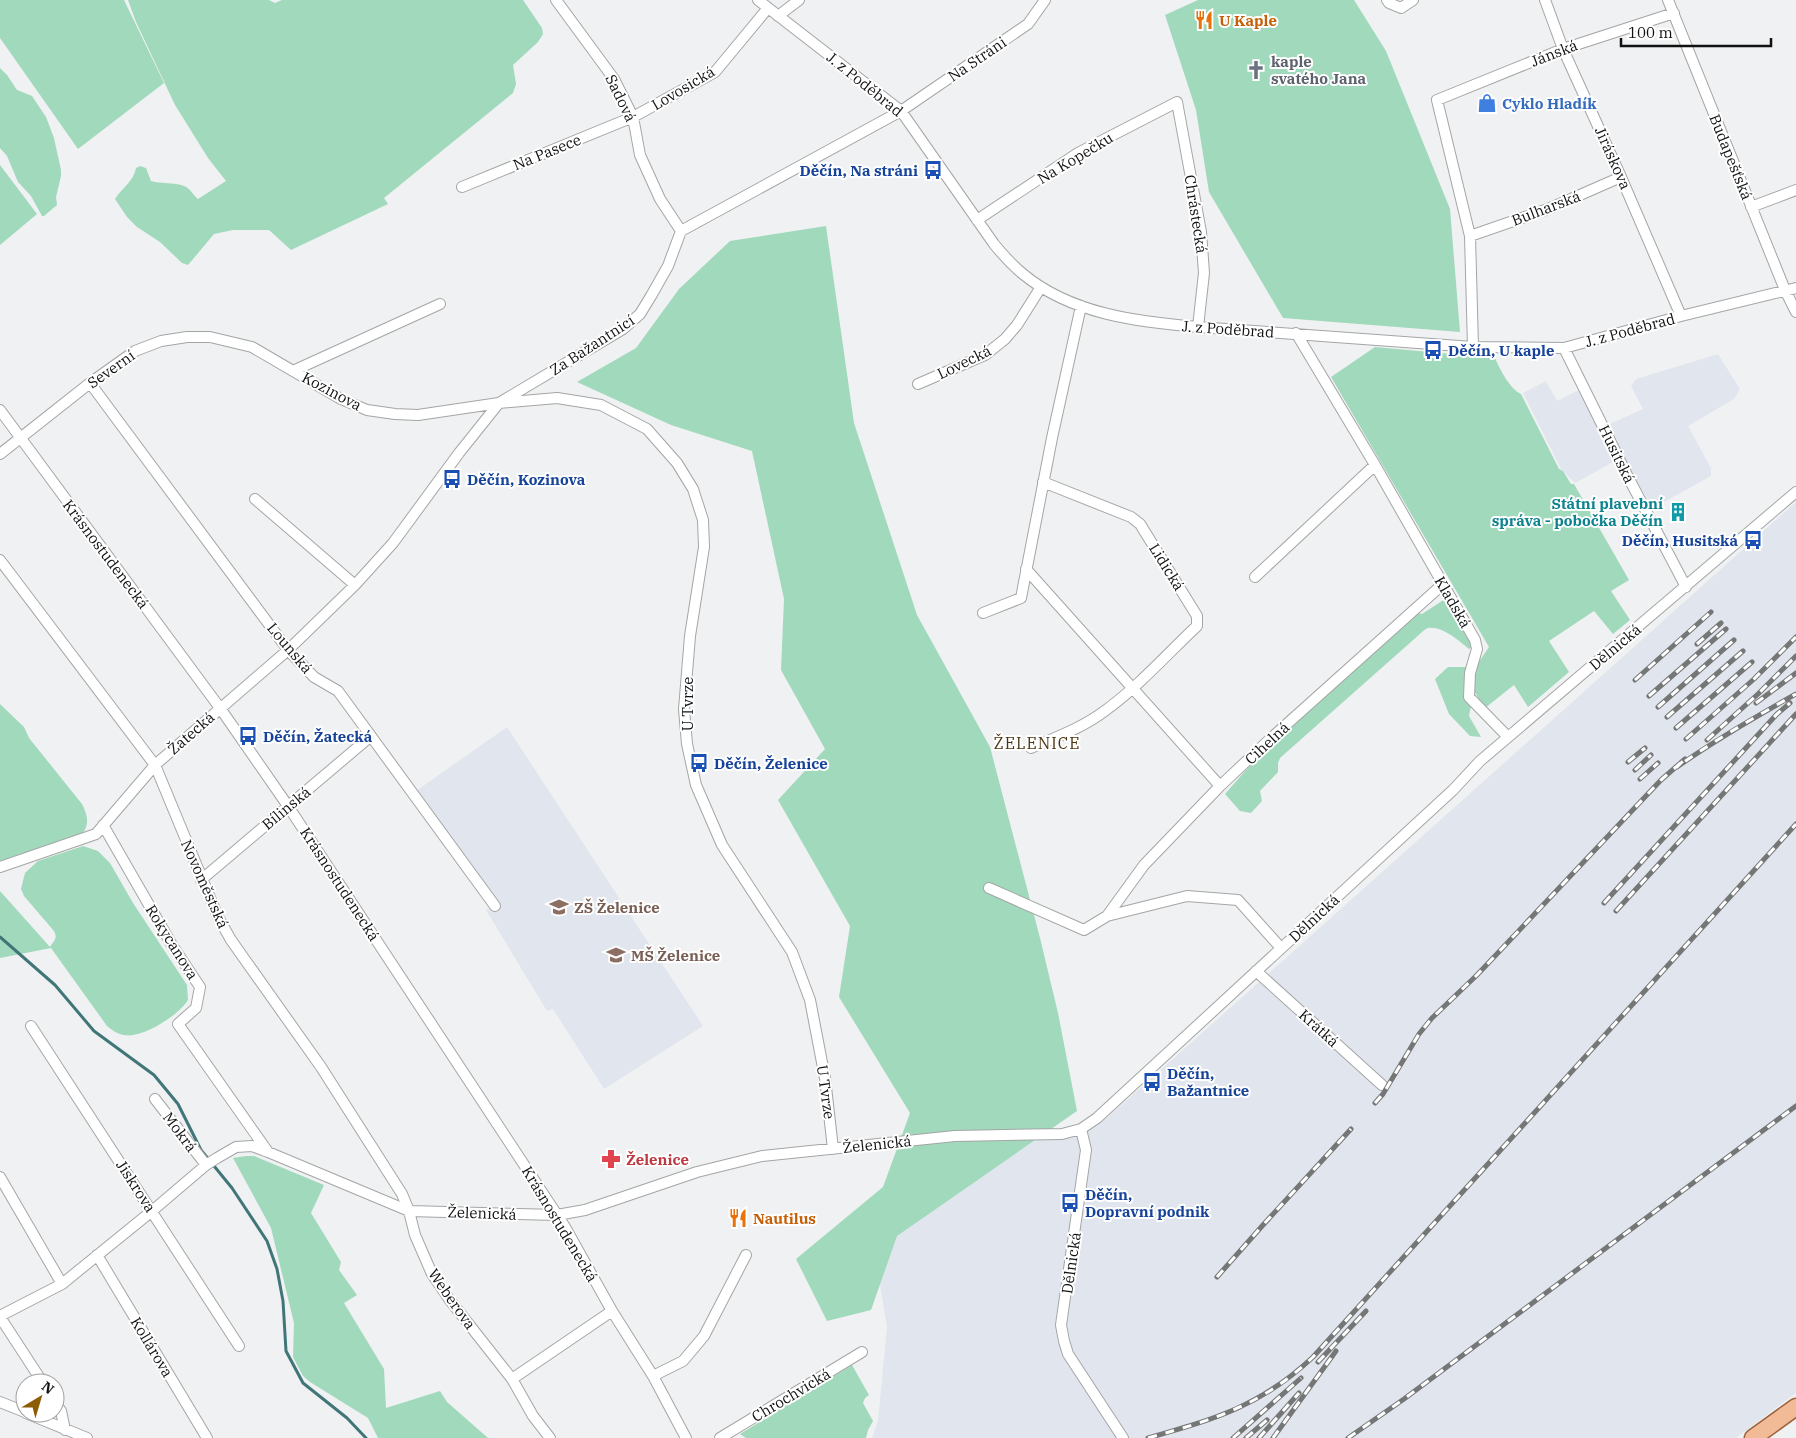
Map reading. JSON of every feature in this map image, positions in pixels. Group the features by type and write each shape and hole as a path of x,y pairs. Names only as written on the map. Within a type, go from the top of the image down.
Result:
{"main road":[{"path":"1753,1438 1796,1407"}],"street":[{"name":"Sadová","path":"556,0 614,79 633,117 640,155 660,199 681,230"},
{"name":"J. z Poděbrad","path":"758,0 901,111 977,220 1010,263 1041,287 1081,306 1157,323 1198,327 1474,347 1564,348 1681,316 1796,288"},
{"path":"778,16 799,0"},
{"name":"Na Stráni","path":"901,111 1028,24 1045,0"},
{"path":"1387,0 1389,3 1401,8 1413,0"},
{"name":"Jiráskova","path":"1545,0 1564,49 1681,316"},
{"name":"Budapešťská","path":"1668,0 1785,290 1796,312"},
{"name":"Lovosická","path":"633,117 715,72 768,8"},
{"name":"Jánská","path":"1470,236 1438,100 1564,49 1674,13"},
{"name":"Na Kopečku","path":"977,220 1078,153 1177,102"},
{"name":"Chrástecká","path":"1177,102 1202,240 1204,273 1198,327"},
{"path":"681,230 901,111"},
{"name":"Na Pasece","path":"462,187 633,117"},
{"name":"Bulharská","path":"1470,236 1548,209 1621,177"},
{"path":"1751,207 1796,190"},
{"name":"Za Bažantnicí","path":"288,650 355,585 392,543 499,403 623,329 640,314 668,266 681,230"},
{"path":"1470,236 1474,347"},
{"name":"Lovecká","path":"918,384 985,356 1005,339 1017,325 1041,287"},
{"name":"Kozinova","path":"295,370 440,304"},
{"path":"983,613 1021,598 1052,438 1081,306"},
{"name":"Kladská","path":"1296,333 1476,640 1478,648 1470,673 1469,697 1508,737"},
{"name":"Severní","path":"0,454 90,383 135,351 161,341 186,337 210,337 252,347 295,370"},
{"name":"Husitská","path":"1564,348 1627,475 1686,587"},
{"name":"Kozinova","path":"295,370 340,399 367,410 418,415 499,403"},
{"name":"Lounská","path":"90,383 288,650 314,677 338,691 495,906"},
{"name":"U Tvrze","path":"499,403 557,398 601,405 647,430 677,463 693,489 703,520 704,547 686,674 684,709 690,761 703,803 722,845 792,952 810,1000 825,1078 833,1149"},
{"name":"Krásnostudenecká","path":"0,410 220,708 288,806 557,1216 612,1311 653,1376 686,1438"},
{"path":"1255,578 1375,465"},
{"name":"Lidická","path":"1044,482 1131,517 1140,524 1197,616 1196,626 1132,688"},
{"name":"Dělnická","path":"1123,1438 1068,1354 1061,1325 1086,1150 1081,1129 1097,1118 1453,790 1480,761 1796,492"},
{"path":"255,499 355,585"},
{"name":"Novoměstská","path":"0,560 155,765 201,880 231,940 321,1068 402,1194 409,1211"},
{"path":"1026,569 1220,786"},
{"name":"Cihelná","path":"1107,916 1144,865 1220,786 1443,584"},
{"name":"Žatecká","path":"0,867 96,834 155,765 288,650"},
{"path":"1031,748 1081,726 1106,710 1132,688"},
{"name":"Bílinská","path":"201,880 370,736"},
{"name":"Rokycanova","path":"103,825 172,946 200,987 196,1008 178,1024 268,1152"},
{"path":"989,888 1084,930 1107,916 1187,896 1238,900 1281,948"},
{"name":"Krátká","path":"1256,971 1382,1085"},
{"name":"Jiskrova","path":"31,1026 239,1346"},
{"name":"Mokrá","path":"155,1099 210,1162"},
{"name":"Želenická","path":"0,1316 62,1284 210,1162 236,1147 252,1146 409,1211 557,1216 585,1210 697,1172 762,1156 955,1136 1062,1134 1081,1129"},
{"path":"0,1177 62,1284"},
{"name":"Weberova","path":"409,1211 415,1235 432,1274 449,1299 512,1379 533,1416 550,1438"},
{"path":"653,1376 683,1361 704,1336 746,1255"},
{"name":"Kollárova","path":"97,1256 207,1438"},
{"path":"512,1379 612,1311"},
{"path":"0,1316 37,1373"},
{"name":"Chrochvická","path":"720,1438 862,1352"},
{"path":"0,1402 15,1408"},
{"path":"50,1423 87,1438"},
{"path":"64,1423 66,1430"}],"shaded area":[{"path":"1718,354 1740,389 1734,399 1688,426 1711,468 1711,476 1653,508 1622,457 1575,483 1561,469 1523,393 1546,381 1557,401 1579,390 1599,429 1643,409 1631,386 1636,379"},
{"path":"1796,502 1796,1393 1736,1438 872,1438 878,1421 887,1327 873,1244 1033,1142 1108,1117"},
{"name":"ZŠ Želenice","path":"507,727 703,1026 604,1089 553,1009 547,1011 486,910 498,905 416,791"}],"green space":[{"path":"0,0 124,0 164,83 78,149 0,38"},
{"path":"128,0 269,0 275,3 282,0 523,0 542,28 543,34 538,42 513,65 516,84 513,93 384,198 388,204 291,250 269,230 233,230 214,234 188,265 182,263 160,242 137,227 127,217 115,199 130,181 136,168 140,166 146,168 151,181 184,186 198,199 226,181 208,158 175,105 136,22"},
{"path":"1198,0 1354,0 1386,51 1450,209 1460,332 1283,318 1209,192 1196,110 1165,15"},
{"path":"0,68 17,90 32,96 46,117 54,138 61,176 56,197 57,205 44,216 42,216 31,196 18,182 7,156 0,148"},
{"path":"0,165 37,214 0,245"},
{"path":"826,226 854,423 917,615 990,747 1058,1013 1077,1111 897,1236 871,1310 827,1321 796,1259 883,1187 910,1113 839,997 850,926 778,800 825,749 781,670 784,599 752,451 671,425 577,382 636,348 679,289 730,241"},
{"path":"1375,347 1495,358 1509,383 1521,394 1559,469 1563,471 1571,484 1574,484 1629,580 1611,591 1630,620 1613,634 1594,611 1549,641 1569,672 1528,707 1514,685 1485,708 1472,688 1474,669 1489,647 1331,377"},
{"path":"1445,599 1474,646 1469,649 1439,629 1425,629 1280,758 1278,772 1260,791 1262,801 1251,813 1240,811 1225,794 1246,770 1409,617 1418,613 1422,614"},
{"path":"1448,667 1466,667 1463,698 1471,706 1469,716 1481,737 1470,736 1449,714 1435,679"},
{"path":"0,704 24,727 29,738 82,804 87,822 83,833 0,863"},
{"path":"83,846 98,851 110,863 133,903 187,985 188,1000 169,1019 150,1030 132,1035 121,1034 107,1026 51,948 0,958 0,891 50,947 56,936 54,931 24,896 21,889 25,873 38,861"},
{"path":"254,1156 324,1185 311,1213 341,1262 339,1270 357,1295 344,1303 384,1369 386,1408 440,1391 447,1402 488,1438 378,1438 368,1418 303,1376 293,1357 294,1323 271,1228 233,1158"},
{"path":"852,1365 869,1395 863,1403 873,1421 866,1438 746,1438 740,1434"}],"waterway":[{"path":"0,937 55,985 94,1031 154,1075 178,1104 201,1150 232,1188 267,1241 277,1269 283,1301 286,1351 303,1383 347,1418 366,1438"}],"railway":[{"path":"1635,680 1711,612"},
{"path":"1697,644 1721,623"},
{"path":"1649,696 1726,629"},
{"path":"1686,739 1754,679 1796,637"},
{"path":"1658,707 1734,640"},
{"path":"1667,717 1743,651"},
{"path":"1707,740 1758,694 1796,656"},
{"path":"1676,728 1752,662"},
{"path":"1756,703 1796,673"},
{"path":"1375,1103 1383,1094 1419,1034 1432,1018 1477,975 1661,780 1685,759 1677,767 1735,729 1796,694"},
{"path":"1604,903 1777,714 1790,703"},
{"path":"1616,911 1796,714"},
{"path":"1628,762 1645,748"},
{"path":"1635,770 1651,755"},
{"path":"1640,779 1658,763"},
{"path":"1148,1438 1236,1409 1275,1388 1313,1357 1796,824"},
{"path":"1348,1438 1404,1399 1796,1106"},
{"path":"1217,1277 1351,1129"},
{"path":"1318,1362 1366,1311"},
{"path":"1273,1438 1336,1351"},
{"path":"1233,1438 1301,1378"},
{"path":"1259,1438 1299,1393"},
{"path":"1246,1438 1267,1420"}],"place":[{"name":"U Kaple","path":"1204,20"},
{"name":"kaple svatého Jana","path":"1256,70"},
{"name":"Cyklo Hladík","path":"1487,103"},
{"name":"Děčín, Na stráni","path":"933,170"},
{"name":"Děčín, U kaple","path":"1433,350"},
{"name":"Děčín, Kozinova","path":"452,479"},
{"name":"Státní plavební správa - pobočka Děčín","path":"1678,512"},
{"name":"Děčín, Husitská","path":"1753,540"},
{"name":"Děčín, Žatecká","path":"248,736"},
{"name":"Děčín, Želenice","path":"699,763"},
{"name":"ZŠ Želenice","path":"559,907"},
{"name":"MŠ Želenice","path":"616,955"},
{"name":"Děčín, Bažantnice","path":"1152,1082"},
{"name":"Želenice","path":"611,1159"},
{"name":"Děčín, Dopravní podnik","path":"1070,1203"},
{"name":"Nautilus","path":"738,1218"}],"district":[{"name":"ŽELENICE","path":"1037,743"}]}
